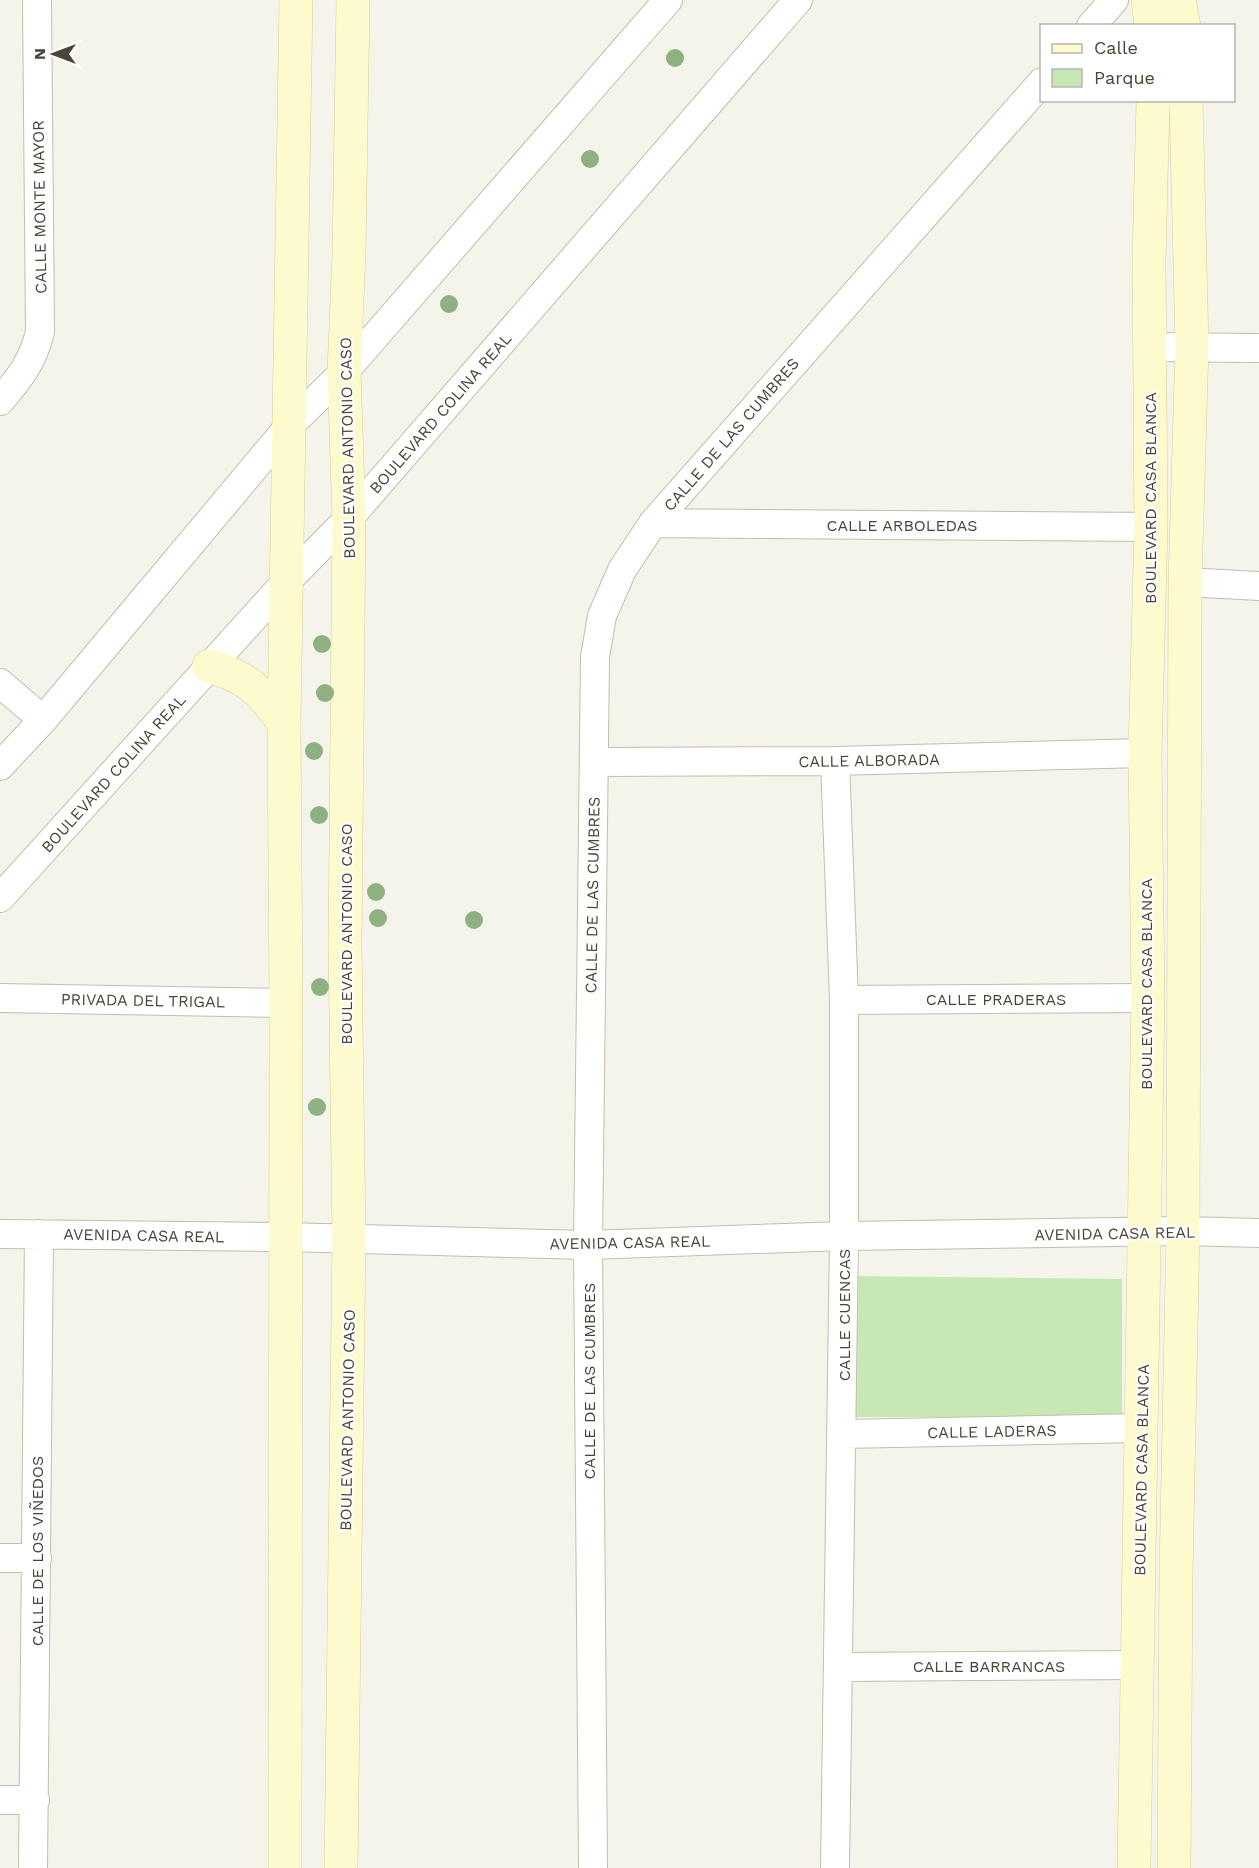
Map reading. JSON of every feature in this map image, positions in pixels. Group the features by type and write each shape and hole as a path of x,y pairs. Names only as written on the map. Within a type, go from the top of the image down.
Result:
{"main road":[{"path":"285,1868 284,724 296,0"},
{"name":"BOULEVARD ANTONIO CASO","path":"341,1868 349,1238 345,946 349,518 345,372 352,0"},
{"path":"1148,0 1151,24"},
{"path":"1179,0 1184,24"},
{"name":"BOULEVARD CASA BLANCA","path":"1134,1868 1148,998 1145,753 1151,527 1149,261 1153,102"},
{"path":"1174,1868 1176,1563 1183,1231 1185,582 1192,347 1186,102"},
{"path":"209,666 236,675 259,690 284,724"}],"street":[{"name":"CALLE MONTE MAYOR","path":"0,401 27,368 36,351 40,332 37,0"},
{"path":"0,766 43,720 290,425 345,372 668,0"},
{"name":"BOULEVARD COLINA REAL","path":"0,898 286,582 349,518 798,0"},
{"path":"1093,24 1114,0"},
{"name":"CALLE DE LAS CUMBRES","path":"593,1868 588,1245 595,657 602,616 622,570 653,523 1040,83"},
{"path":"1150,347 1259,348"},
{"name":"CALLE ARBOLEDAS","path":"653,523 1151,527"},
{"path":"1185,582 1259,586"},
{"path":"0,683 43,720"},
{"name":"CALLE ALBORADA","path":"594,762 835,761 1145,753"},
{"name":"CALLE CUENCAS","path":"835,761 844,1000 843,1434 835,1868"},
{"name":"PRIVADA DEL TRIGAL","path":"0,998 286,1003"},
{"name":"CALLE PRADERAS","path":"844,1000 1148,998"},
{"name":"AVENIDA CASA REAL","path":"0,1234 349,1238 588,1245 844,1236 1183,1231 1259,1233"},
{"name":"CALLE DE LOS VIÑEDOS","path":"33,1868 39,1234"},
{"name":"CALLE LADERAS","path":"843,1434 1141,1428"},
{"path":"0,1558 37,1558"},
{"name":"CALLE BARRANCAS","path":"839,1667 1138,1665"},
{"path":"0,1800 35,1800"}],"green space":[{"path":"853,1276 1122,1279 1122,1417 856,1417"}]}
